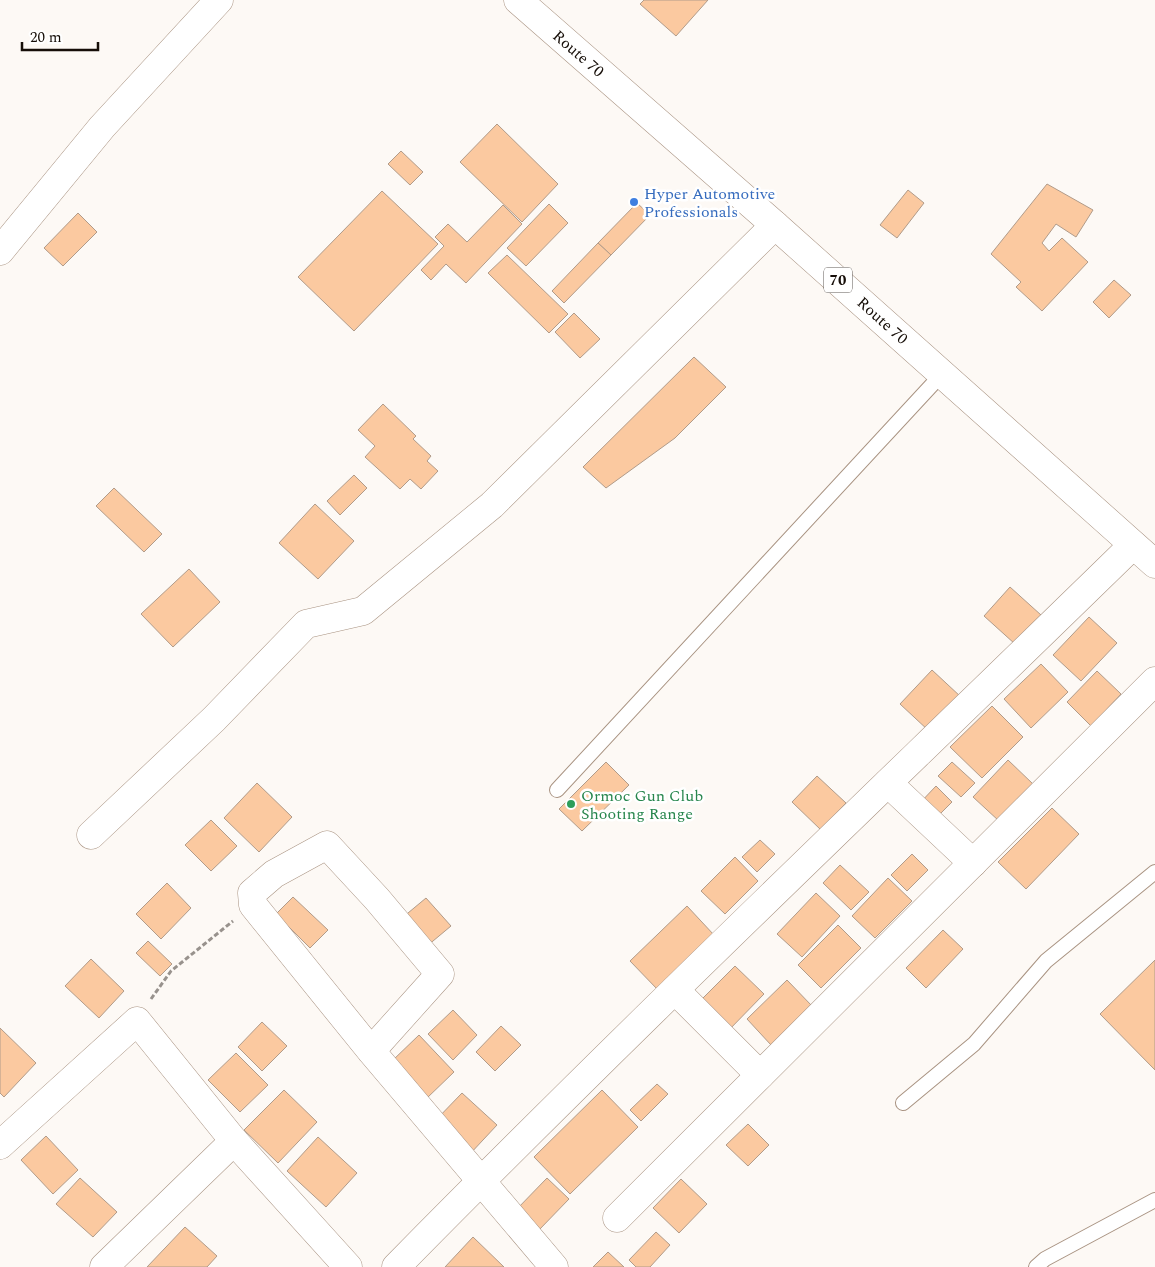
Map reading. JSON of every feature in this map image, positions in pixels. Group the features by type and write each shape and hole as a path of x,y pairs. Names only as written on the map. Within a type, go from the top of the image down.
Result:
{"main road":[{"path":"0,251 102,127 219,0"},
{"name":"Route 70","path":"518,0 775,224 1155,564"},
{"path":"91,835 214,719 306,624 363,611 492,506 775,224"},
{"path":"396,1267 480,1181 1133,545"},
{"path":"617,1218 1155,681"},
{"path":"888,783 973,863"},
{"path":"372,1051 440,974 377,898 327,845 274,874 252,893 253,905 372,1051 480,1181 554,1267"},
{"path":"675,990 760,1075"},
{"path":"0,1145 136,1021 234,1140 348,1267"},
{"path":"104,1267 234,1140"}],"lane":[{"path":"557,790 942,374"},
{"path":"903,1103 974,1044 1046,961 1155,872"},
{"path":"1036,1267 1045,1259 1155,1200"}],"path":[{"path":"136,1021 170,971 253,905"}],"building":[{"path":"644,0 708,0 676,36 640,4"},
{"path":"497,124 558,184 522,222 460,162"},
{"path":"401,151 423,172 410,185 388,164"},
{"path":"1047,184 1093,210 1076,237 1056,224 1042,243 1049,251 1062,238 1088,262 1042,311 1016,287 1021,282 991,254"},
{"path":"908,190 924,203 897,238 880,225"},
{"path":"382,191 438,244 354,331 298,277"},
{"path":"637,203 650,215 611,255 598,243"},
{"path":"549,204 568,223 526,266 507,248"},
{"path":"503,205 522,224 466,283 446,264 431,280 421,270 444,246 435,237 448,224 467,242"},
{"path":"78,213 97,232 63,266 44,248"},
{"path":"598,243 611,255 564,303 552,291"},
{"path":"507,255 568,314 549,333 488,273"},
{"path":"1114,280 1131,295 1109,318 1093,302"},
{"path":"574,313 600,339 580,358 555,332"},
{"path":"694,357 726,387 675,438 606,488 583,467"},
{"path":"383,404 416,436 413,439 431,456 427,461 438,471 421,489 410,479 400,489 365,457 375,446 358,430"},
{"path":"354,475 367,488 340,515 327,501"},
{"path":"114,488 162,534 144,552 96,506"},
{"path":"315,504 354,541 318,579 279,543"},
{"path":"189,569 220,602 173,647 141,614"},
{"path":"1010,587 1041,615 1015,644 984,616"},
{"path":"1089,617 1117,643 1081,681 1053,655"},
{"path":"1041,664 1068,692 1031,728 1004,699"},
{"path":"932,670 961,697 929,731 900,704"},
{"path":"1097,671 1121,694 1091,726 1067,702"},
{"path":"992,706 1023,737 982,778 950,747"},
{"path":"1008,760 1033,784 999,821 973,797"},
{"path":"606,762 629,785 582,831 559,809"},
{"path":"952,762 975,783 961,797 938,776"},
{"path":"817,776 846,803 821,830 792,802"},
{"path":"257,783 292,817 259,852 224,818"},
{"path":"936,786 952,802 934,820 918,805"},
{"path":"1052,808 1079,834 1026,889 998,862"},
{"path":"211,820 237,846 211,871 185,845"},
{"path":"760,840 775,854 757,872 742,857"},
{"path":"912,854 928,870 907,891 891,875"},
{"path":"735,857 758,881 725,914 701,891"},
{"path":"840,865 869,892 851,910 823,883"},
{"path":"888,878 912,901 875,938 852,916"},
{"path":"167,883 191,908 161,939 136,914"},
{"path":"816,893 840,916 802,957 777,934"},
{"path":"293,897 328,930 310,948 276,914"},
{"path":"426,898 451,926 427,946 402,918"},
{"path":"687,906 714,935 658,990 630,961"},
{"path":"838,925 861,948 821,988 798,965"},
{"path":"943,930 963,949 926,988 906,968"},
{"path":"148,941 172,964 160,976 136,953"},
{"path":"91,959 124,991 99,1018 65,986"},
{"path":"1155,960 1155,1070 1100,1014"},
{"path":"735,966 764,994 726,1033 697,1004"},
{"path":"787,980 812,1006 771,1045 747,1019"},
{"path":"453,1010 477,1035 453,1060 428,1034"},
{"path":"262,1022 287,1046 262,1071 238,1047"},
{"path":"501,1026 521,1045 495,1071 476,1052"},
{"path":"0,1028 36,1063 4,1097 0,1093"},
{"path":"419,1035 454,1072 427,1098 392,1061"},
{"path":"236,1053 268,1085 240,1112 208,1080"},
{"path":"657,1084 668,1094 641,1121 630,1110"},
{"path":"284,1090 317,1122 278,1163 244,1130"},
{"path":"602,1090 638,1127 570,1194 534,1157"},
{"path":"462,1093 497,1125 469,1155 434,1122"},
{"path":"748,1124 769,1145 748,1166 726,1145"},
{"path":"46,1136 78,1170 53,1194 21,1160"},
{"path":"318,1137 357,1173 326,1207 287,1171"},
{"path":"80,1178 117,1212 93,1237 56,1204"},
{"path":"547,1178 569,1199 538,1231 516,1210"},
{"path":"681,1179 707,1204 679,1233 653,1208"},
{"path":"185,1227 217,1256 207,1267 147,1267"},
{"path":"656,1232 670,1245 650,1267 636,1267 629,1260"},
{"path":"473,1237 504,1267 445,1267"},
{"path":"608,1252 624,1267 593,1267"}],"place":[{"name":"Hyper Automotive Professionals","path":"634,202"},
{"name":"Ormoc Gun Club Shooting Range","path":"571,804"}]}
